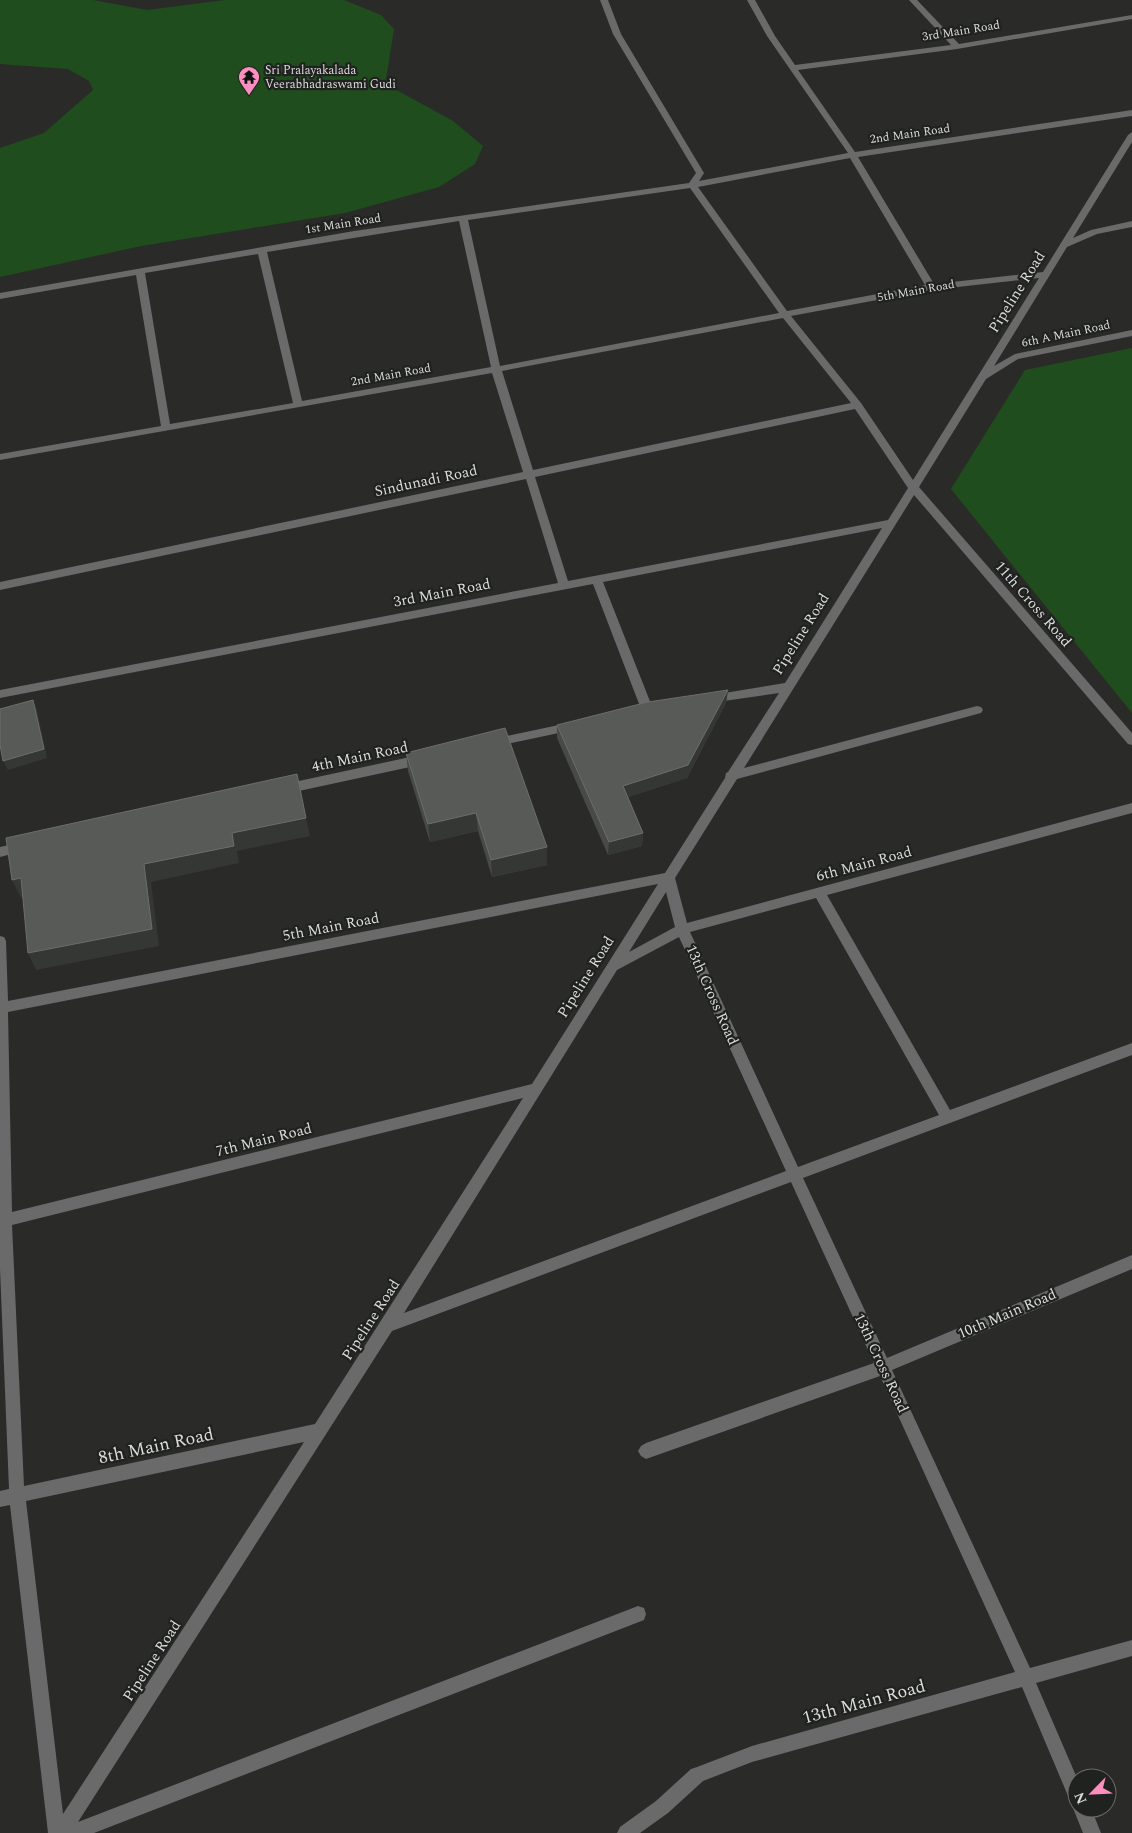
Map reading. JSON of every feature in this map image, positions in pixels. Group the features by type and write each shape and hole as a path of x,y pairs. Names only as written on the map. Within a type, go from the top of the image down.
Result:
{"street":[{"path":"604,0 617,34 700,173 692,185"},
{"path":"751,0 770,36 853,155 931,287"},
{"path":"912,0 956,47"},
{"name":"3rd Main Road","path":"794,68 956,47 1132,17"},
{"name":"2nd Main Road","path":"692,185 853,155 1132,113"},
{"name":"Pipeline Road","path":"62,1833 386,1326 912,486 982,378 1132,135"},
{"name":"1st Main Road","path":"0,296 262,250 692,185"},
{"name":"11th Cross Road","path":"692,185 786,316 858,405 912,486 1132,741"},
{"path":"463,219 496,369 564,584"},
{"path":"1064,245 1094,232 1132,224"},
{"path":"262,250 298,404"},
{"path":"140,271 166,428"},
{"name":"5th Main Road","path":"786,316 931,287 1047,274"},
{"name":"2nd Main Road","path":"0,457 786,316"},
{"name":"6th A Main Road","path":"982,378 1015,357 1132,333"},
{"name":"Sindunadi Road","path":"0,586 858,405"},
{"name":"3rd Main Road","path":"0,694 564,584 890,523"},
{"path":"596,578 647,710"},
{"path":"694,702 787,687"},
{"path":"730,776 977,710"},
{"path":"483,746 589,722"},
{"name":"4th Main Road","path":"270,792 434,756"},
{"name":"6th Main Road","path":"611,968 682,929 1132,808"},
{"path":"0,852 39,844"},
{"name":"5th Main Road","path":"1,1008 668,878"},
{"name":"13th Cross Road","path":"668,878 682,929 1026,1678 1067,1774"},
{"path":"819,893 947,1118"},
{"path":"0,942 2,1221 17,1495 57,1833"},
{"path":"386,1326 1132,1049"},
{"name":"7th Main Road","path":"2,1221 535,1089"},
{"name":"10th Main Road","path":"646,1451 883,1367 1132,1262"},
{"name":"8th Main Road","path":"0,1499 319,1431"},
{"path":"72,1833 638,1614"},
{"name":"13th Main Road","path":"626,1833 662,1806 697,1775 743,1757 1132,1648"},
{"path":"1086,1818 1092,1833"}],"green space":[{"name":"Sri Pralayakalada Veerabhadraswami Gudi","path":"0,0 93,0 147,10 225,0 344,0 381,15 394,29 386,79 391,87 453,121 483,146 475,164 439,187 345,213 141,246 0,277 0,148 44,133 93,90 89,81 68,69 0,64"},
{"path":"1132,348 1132,713 951,489 1025,370"}],"building":[{"path":"728,690 688,765 623,786 643,833 609,842 557,725 648,702"},
{"path":"33,700 44,749 3,761 0,745 0,709"},
{"path":"505,728 547,847 491,860 476,813 428,824 406,753"},
{"path":"297,774 306,818 232,833 234,846 144,864 152,929 28,953 21,878 12,880 6,838"}],"place":[{"name":"Sri Pralayakalada Veerabhadraswami Gudi","path":"249,96"}]}
